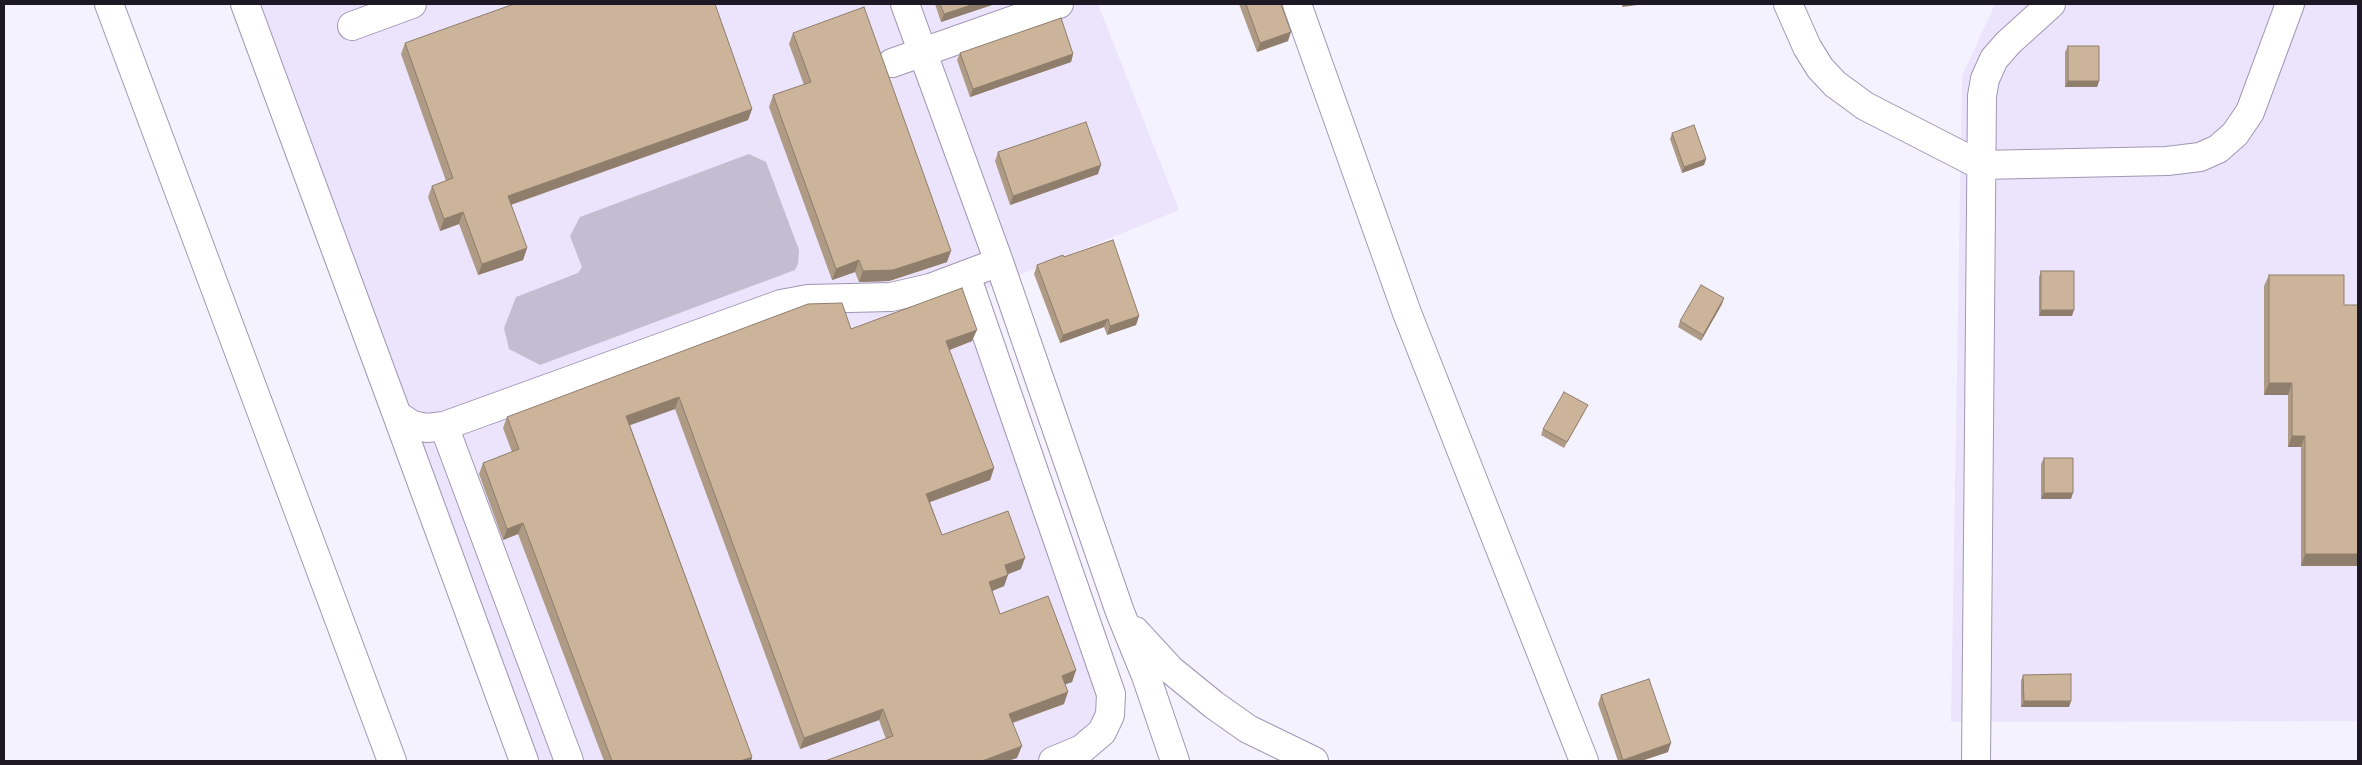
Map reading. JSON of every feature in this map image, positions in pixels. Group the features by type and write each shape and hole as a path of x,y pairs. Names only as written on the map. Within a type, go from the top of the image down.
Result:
{"lane":[{"path":"109,4 392,761"},
{"path":"244,4 524,761"},
{"path":"352,26 412,4"},
{"path":"905,4 999,262 1120,612 1146,676 1175,761"},
{"path":"892,63 1059,4"},
{"path":"1297,4 1407,313 1584,761"},
{"path":"1788,4 1811,53 1827,76 1839,88 1865,106 1980,166 2167,161 2200,157 2218,149 2235,134 2250,112 2290,4"},
{"path":"1976,761 1982,96 1990,67 2000,51 2051,4"},
{"path":"397,415 405,421 420,427 435,428 444,426 781,304 808,299 891,297 930,288 999,262"},
{"path":"966,275 1111,694 1110,715 1102,732 1082,749 1053,761"},
{"path":"444,426 569,761"},
{"path":"1120,612 1146,645 1195,690 1248,729 1314,761"}],"shaded area":[{"path":"259,4 1098,4 1179,210 973,294 1111,704 1053,761 530,761"},
{"path":"1995,4 2358,4 2358,721 1951,722 1962,76"},
{"path":"749,154 766,162 799,250 798,264 795,270 540,365 509,349 504,328 516,297 578,273 582,267 570,236 580,217"}],"building":[{"path":"514,4 715,4 752,109 508,196 527,248 482,264 463,212 444,219 432,186 453,178 405,43"},
{"path":"940,4 974,4 944,14"},
{"path":"1246,4 1281,4 1291,32 1260,43"},
{"path":"864,7 951,251 893,270 863,271 859,260 836,269 773,95 811,82 793,33"},
{"path":"1061,18 1073,54 973,89 960,53"},
{"path":"2068,46 2099,46 2099,81 2068,81"},
{"path":"1086,122 1101,165 1013,196 998,152"},
{"path":"1694,125 1706,159 1684,167 1672,133"},
{"path":"1113,240 1139,316 1110,326 1108,319 1063,335 1037,265"},
{"path":"2041,271 2074,271 2074,310 2041,310"},
{"path":"2269,275 2344,275 2344,305 2358,305 2358,554 2305,554 2305,436 2292,436 2292,383 2269,383"},
{"path":"1701,285 1724,298 1703,335 1680,321"},
{"path":"962,288 977,330 946,341 994,468 926,494 942,535 1008,511 1025,558 1005,565 1008,575 989,582 1000,614 1048,596 1076,670 1062,676 1068,692 1009,714 1022,746 982,761 825,761 893,736 883,709 804,738 679,397 626,416 752,757 740,761 612,761 523,523 507,529 483,463 519,449 507,417 808,304 842,303 851,329"},
{"path":"1564,392 1588,405 1567,442 1543,429"},
{"path":"2044,458 2073,458 2073,493 2044,493"},
{"path":"2071,674 2071,701 2024,701 2023,675"},
{"path":"1649,679 1671,743 1623,760 1601,695"}]}
